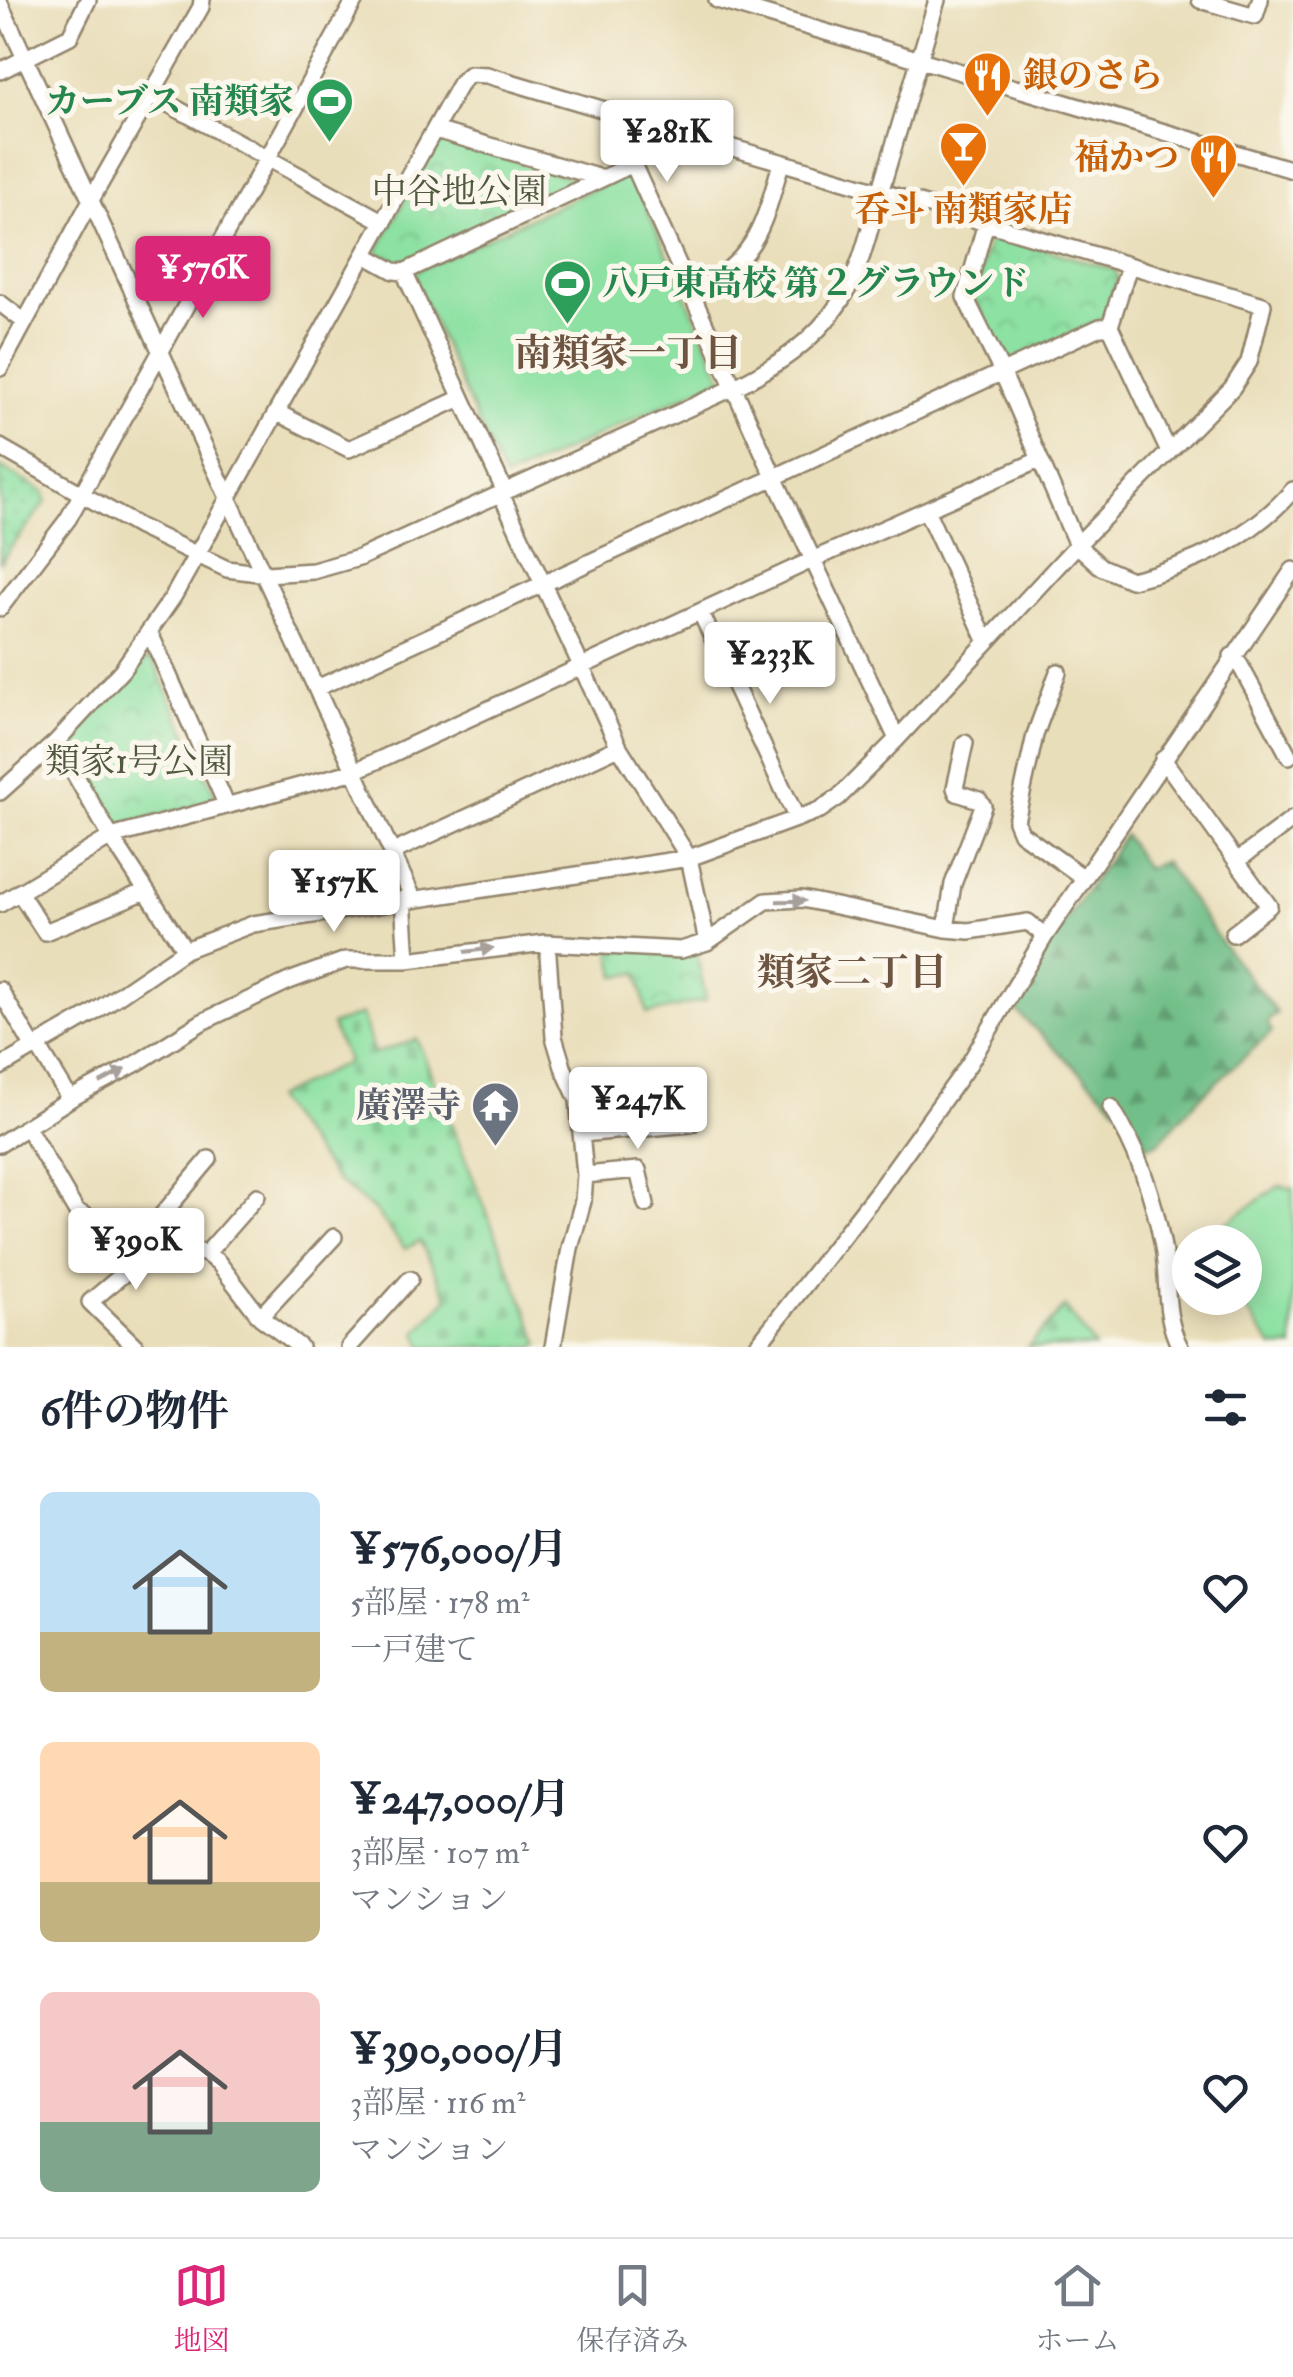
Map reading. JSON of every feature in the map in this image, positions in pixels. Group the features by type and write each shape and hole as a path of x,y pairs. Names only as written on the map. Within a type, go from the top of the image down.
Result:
{"street":[{"path":"0,71 70,36 88,0"},
{"path":"1,362 202,0"},
{"path":"0,608 35,565 81,493 355,0"},
{"path":"717,0 1293,170"},
{"path":"0,448 197,557 227,569 266,574 313,571 359,558 732,388 794,352 814,335 840,302 866,245 937,0"},
{"path":"1200,0 1255,16 1260,0"},
{"path":"0,4 266,574 391,853 408,899 407,960"},
{"path":"0,792 56,742 122,670 149,631 197,557 460,82 470,74 487,75 1263,305 1248,362 1232,388 1168,450 840,797 797,820 689,858 253,924 184,950 90,1016 0,1067"},
{"path":"152,95 384,222"},
{"path":"647,124 633,164 732,388 897,740"},
{"path":"435,130 601,178"},
{"path":"366,255 404,272 633,164"},
{"path":"692,293 724,276 745,256 768,211 781,164"},
{"path":"986,223 965,297 1078,545 1101,567 1131,580 1223,547 1263,520 1293,490"},
{"path":"1129,266 1110,326 1168,450"},
{"path":"404,272 619,747 689,858 706,942"},
{"path":"0,303 26,322"},
{"path":"317,688 1100,327 1110,326"},
{"path":"278,413 349,448 461,398"},
{"path":"0,904 111,837 356,771 812,560 1039,460"},
{"path":"926,510 988,642"},
{"path":"756,1347 878,1191 969,1064 1045,936 1293,570"},
{"path":"701,612 797,820"},
{"path":"149,631 226,804"},
{"path":"1232,656 1289,756"},
{"path":"1058,672 1035,735 1017,828 1084,878"},
{"path":"56,742 184,950"},
{"path":"946,929 952,884 982,806 979,800 957,793 955,788 965,743"},
{"path":"391,853 619,747"},
{"path":"1164,758 1269,906 1233,934"},
{"path":"1237,862 1293,819"},
{"path":"20,892 45,932 146,891"},
{"path":"0,1144 70,1098 202,1022 346,960 407,960 545,943 681,950 706,942 766,901 802,899 946,929 969,931 1028,922 1045,936"},
{"path":"548,955 554,1037 578,1100 585,1175 584,1202 570,1248 553,1347"},
{"path":"0,990 70,1098"},
{"path":"1111,1107 1144,1171 1163,1245 1170,1326 1180,1347"},
{"path":"581,1134 691,1124"},
{"path":"27,1127 76,1211 101,1224 165,1239 206,1254 218,1262 260,1317 294,1345"},
{"path":"147,1234 209,1160"},
{"path":"585,1175 638,1170 646,1204"},
{"path":"206,1254 258,1196"},
{"path":"260,1317 334,1237"},
{"path":"136,1347 90,1302 165,1239"},
{"path":"349,1347 410,1280"}],"green space":[{"name":"中谷地公園","path":"445,140 572,178 573,186 397,266 379,255 378,248 437,142"},
{"name":"八戸東高校 第２グラウンド","path":"630,172 723,378 504,479 411,273"},
{"path":"997,235 1115,270 1118,277 1105,318 1012,363 1005,362 973,297 989,239"},
{"path":"0,467 44,492 46,502 0,562"},
{"name":"類家1号公園","path":"143,660 153,660 214,792 210,803 118,826 111,823 67,752 67,745"},
{"path":"1124,835 1146,869 1164,861 1277,1013 1267,1022 1272,1032 1202,1095 1158,1143 1142,1147 1119,1109 1012,1007 1024,982"},
{"path":"611,950 696,950 706,1000 647,1014 638,973 616,976"},
{"path":"362,1014 374,1054 417,1039 540,1344 423,1347 417,1332 448,1298 420,1241 405,1249 374,1210 335,1179 274,1098 348,1062 331,1025"},
{"path":"1279,1186 1293,1188 1293,1347 1273,1347 1249,1315 1262,1315 1262,1225 1223,1225"},
{"path":"1065,1307 1095,1347 1028,1347"}],"place":[{"name":"銀のさら","path":"988,118"},
{"name":"カーブス 南類家","path":"329,144"},
{"name":"呑斗 南類家店","path":"964,188"},
{"name":"福かつ","path":"1214,200"},
{"name":"八戸東高校 第２グラウンド","path":"567,326"},
{"name":"廣澤寺","path":"496,1148"}],"district":[{"name":"南類家一丁目","path":"628,354"},
{"name":"類家二丁目","path":"852,973"}]}
